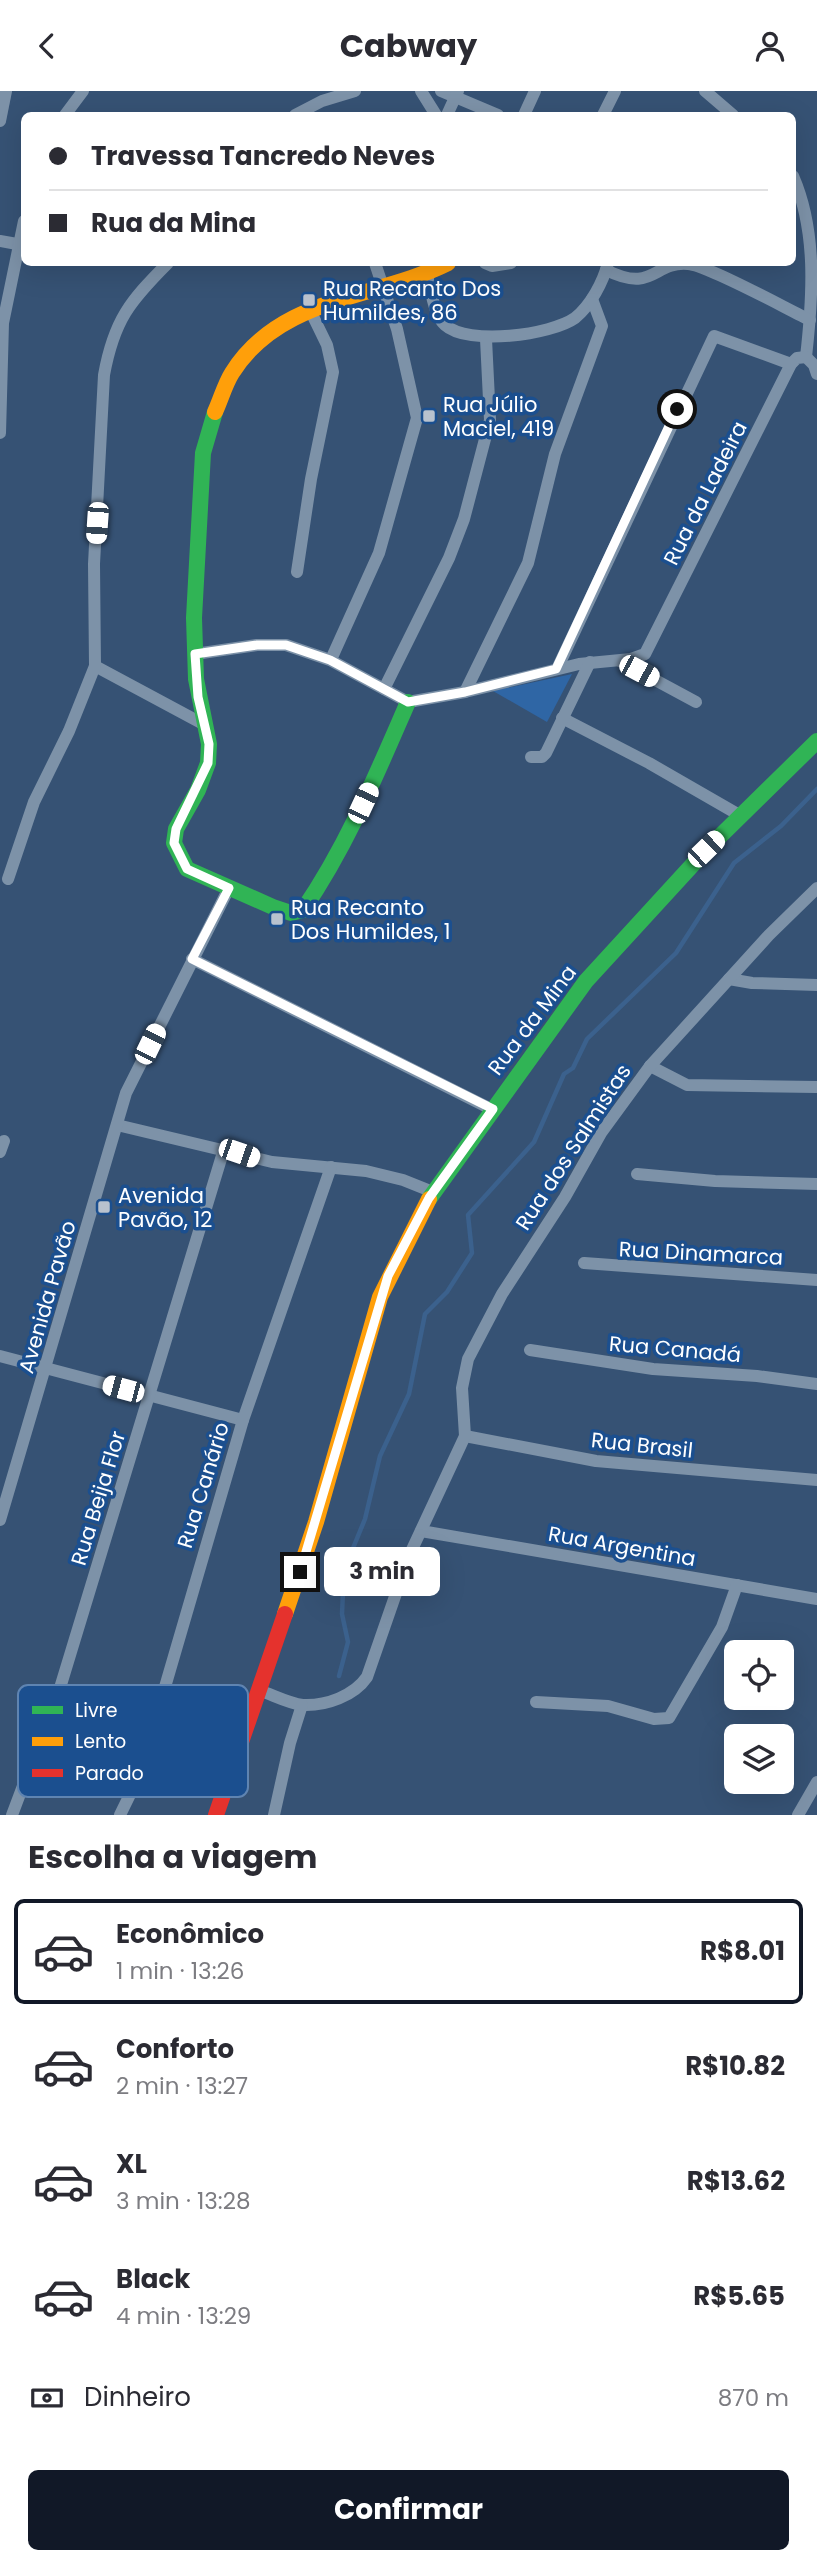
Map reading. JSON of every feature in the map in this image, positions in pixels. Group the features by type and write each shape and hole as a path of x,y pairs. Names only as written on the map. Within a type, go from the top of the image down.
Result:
{"street":[{"path":"0,121 6,91"},
{"path":"67,112 83,91"},
{"path":"301,112 322,101 355,91"},
{"path":"421,91 434,112"},
{"path":"441,91 456,94 492,112"},
{"path":"525,112 535,91"},
{"path":"604,112 615,91"},
{"path":"705,91 730,112"},
{"path":"448,112 456,94"},
{"path":"796,181 816,230 817,252 806,358"},
{"path":"0,433 3,323 21,231"},
{"path":"0,241 17,244"},
{"path":"8,879 34,802 95,666 94,564 104,375 109,347 119,319 165,266"},
{"path":"332,655 379,553 416,418 397,329 376,266"},
{"path":"408,702 363,803 323,881 303,910 291,913 187,869 174,843 176,829 208,763 209,744 198,697 195,654 200,499 208,428 232,373 247,354 281,325 309,308 427,275 443,266"},
{"path":"427,275 442,323 454,331 486,339 566,323 592,299 607,266 635,279 682,266"},
{"path":"696,266 810,320"},
{"path":"465,692 528,563 555,454 584,370 599,339 602,326 592,299"},
{"path":"297,572 311,479 333,372 327,345 309,308"},
{"path":"556,669 714,336 791,365 797,358 806,358 814,365 817,374"},
{"path":"384,689 449,558 464,519 490,420 486,339"},
{"name":"Rua da Ladeira","path":"620,661 645,654 791,365"},
{"path":"195,654 257,645 286,645 330,660 408,702 465,692 590,662 620,661 696,702"},
{"path":"531,757 542,757 547,753 590,662"},
{"path":"95,666 205,725"},
{"path":"562,718 669,774 741,816"},
{"name":"Rua da Mina","path":"248,1724 320,1511 380,1297 433,1192 469,1147 493,1109 586,981 706,849 817,741"},
{"name":"Avenida Pavão","path":"0,1520 129,1086 229,888"},
{"name":"Rua dos Salmistas","path":"465,1436 462,1388 468,1359 478,1337 601,1133 650,1066 817,888"},
{"path":"192,959 493,1109"},
{"path":"729,979 752,983 817,985"},
{"path":"650,1066 687,1085 817,1087"},
{"path":"117,1125 272,1162 331,1167 403,1180 433,1192"},
{"name":"Rua Beija Flor","path":"61,1685 224,1149"},
{"name":"Rua Canário","path":"165,1685 182,1618 243,1420 331,1167"},
{"path":"637,1174 716,1181 817,1184"},
{"name":"Rua Dinamarca","path":"584,1263 817,1280"},
{"name":"Rua Canadá","path":"530,1350 653,1369 757,1375 817,1384"},
{"path":"0,1356 243,1420"},
{"path":"261,1691 302,1705 344,1696 359,1688 366,1677 421,1531 465,1436"},
{"name":"Rua Brasil","path":"465,1436 596,1461 817,1480"},
{"name":"Rua Argentina","path":"421,1531 817,1599"},
{"path":"536,1702 608,1706 654,1719 669,1718 722,1627 737,1585"},
{"path":"274,1815 290,1743 302,1705"},
{"path":"798,1815 817,1782"},
{"name":"Rua Beija Flor","path":"12,1815 19,1797"},
{"name":"Rua Canário","path":"120,1815 129,1797"},
{"name":"Rua da Mina","path":"216,1815 221,1797"}],"shaded area":[{"path":"572,674 547,722 493,691"}],"waterway":[{"path":"339,1676 348,1642 342,1614 344,1570 365,1519 380,1456 409,1394 425,1314 447,1292 472,1253 468,1215 534,1142 564,1074 573,1068 587,1039 676,953 734,863 781,826 817,789"}],"traffic: fast":[{"path":"215,412 203,453 194,618 196,679 209,744 208,763 198,790 176,829 174,843 187,869 273,907 291,913 303,910 347,835 408,702"},
{"path":"429,1199 586,981 707,849 817,741"}],"traffic: slow":[{"path":"215,412 232,373 252,348 276,328 331,303 441,266"},
{"path":"285,1614 316,1522 380,1297 429,1199"}],"traffic: jam":[{"path":"248,1722 285,1614"},
{"path":"216,1815 222,1797"}],"place":[{"name":"Rua Recanto Dos Humildes, 86","path":"309,300"},
{"name":"Rua Júlio Maciel, 419","path":"429,416"},
{"name":"Rua Recanto Dos Humildes, 1","path":"277,919"},
{"name":"Avenida Pavão, 12","path":"104,1207"}],"route":[{"path":"300,1572 388,1276 429,1198 469,1147 493,1109 466,1098 192,959 229,888 187,869 174,843 176,829 198,790 208,763 209,744 198,697 195,654 267,644 286,645 330,660 408,702 465,692 556,669 677,409"}]}
